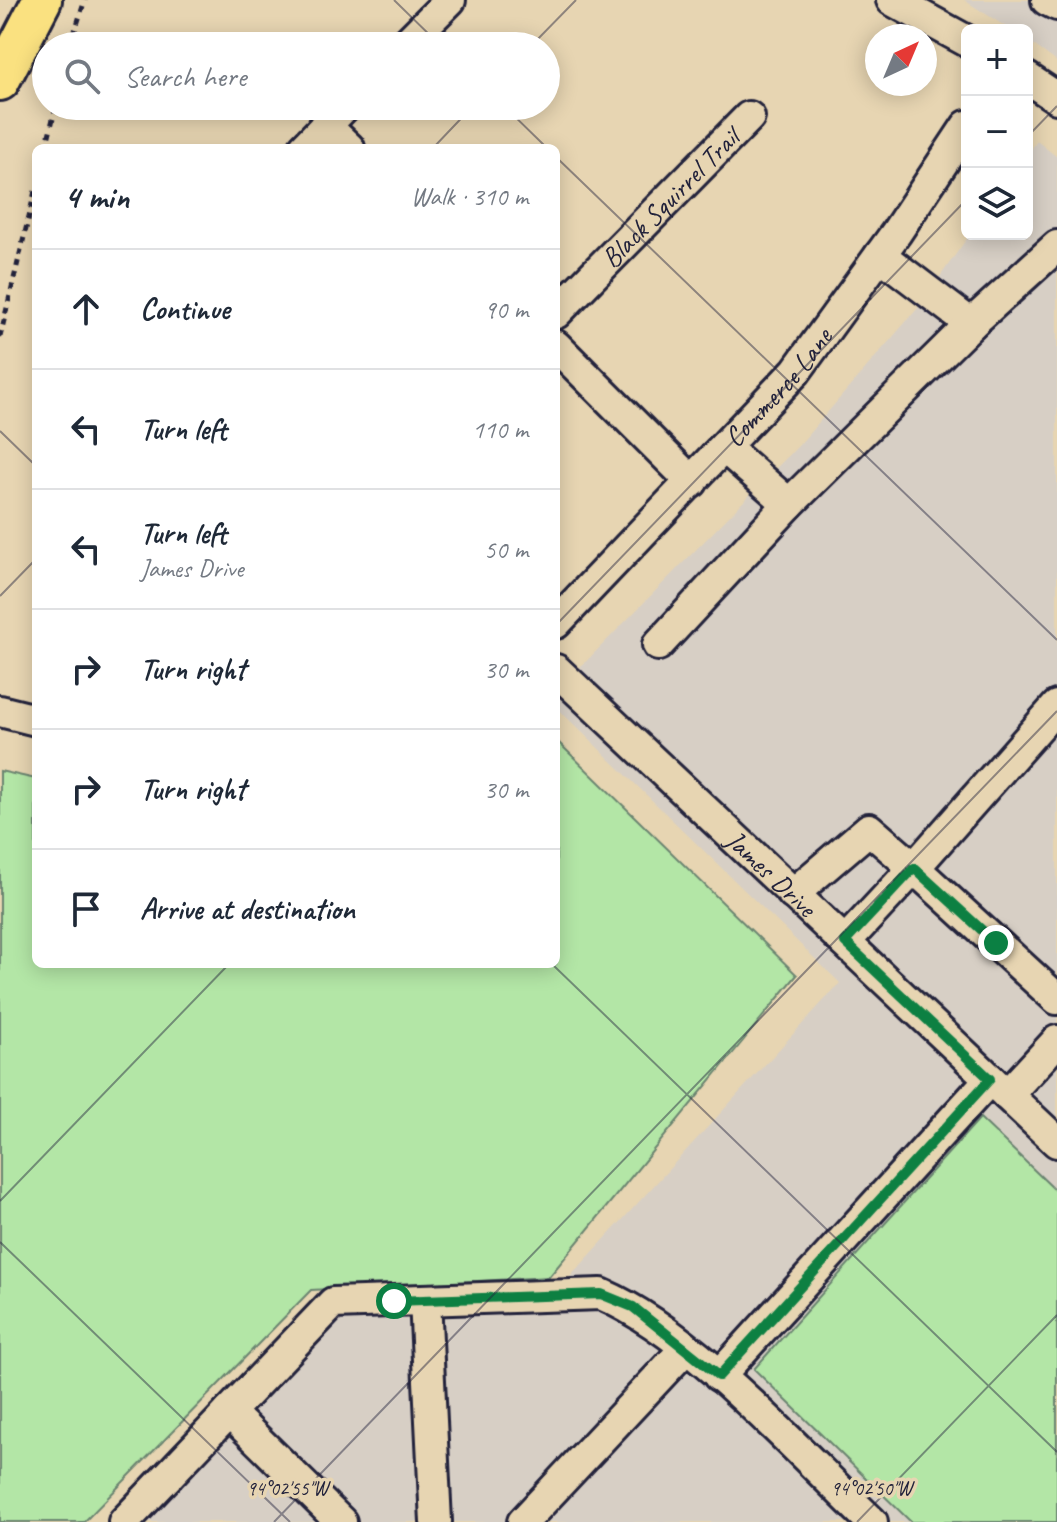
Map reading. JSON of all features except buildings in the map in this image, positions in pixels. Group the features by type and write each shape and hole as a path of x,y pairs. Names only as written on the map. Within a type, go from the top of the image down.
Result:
{"main road":[{"path":"0,47 11,0"},
{"path":"0,81 42,0"}],"street":[{"path":"418,32 450,0"},
{"path":"892,0 961,38"},
{"path":"1047,0 1057,5"},
{"name":"Black Squirrel Trail","path":"560,309 749,117"},
{"path":"308,144 331,120"},
{"path":"337,120 347,144"},
{"name":"Commerce Lane","path":"560,619 796,371 880,255 961,135"},
{"path":"658,645 789,504 971,324 1057,246"},
{"path":"880,255 971,324"},
{"path":"560,350 692,482"},
{"path":"724,447 789,504"},
{"name":"James Drive","path":"560,674 1057,1142"},
{"path":"845,942 1057,706"},
{"path":"0,711 32,719"},
{"path":"793,894 869,829 1057,999"},
{"path":"719,1376 998,1087 1057,1041"},
{"path":"124,1522 333,1303 601,1294 633,1307 719,1376 872,1522"},
{"path":"425,1300 438,1522"},
{"path":"523,1522 685,1349"},
{"path":"229,1412 341,1522"}],"path":[{"path":"75,32 85,0"},
{"path":"47,144 53,120"},
{"path":"0,337 32,204"}],"shaded area":[{"path":"964,0 1057,0 1057,62 1033,44 1033,24 1002,24"},
{"path":"1037,141 1057,157 1057,1522 106,1522 330,1291 557,1291 840,983 560,711 560,688 800,444 918,308 966,240 1033,240 1033,147"}],"green space":[{"path":"560,744 797,975 549,1277 311,1290 84,1522 0,1522 0,771 32,778 32,968 560,968"},
{"path":"980,1118 1057,1192 1057,1522 911,1522 754,1369"}],"route":[{"path":"394,1301 601,1294 633,1307 719,1376 990,1079 845,942 914,868 996,943"}]}
